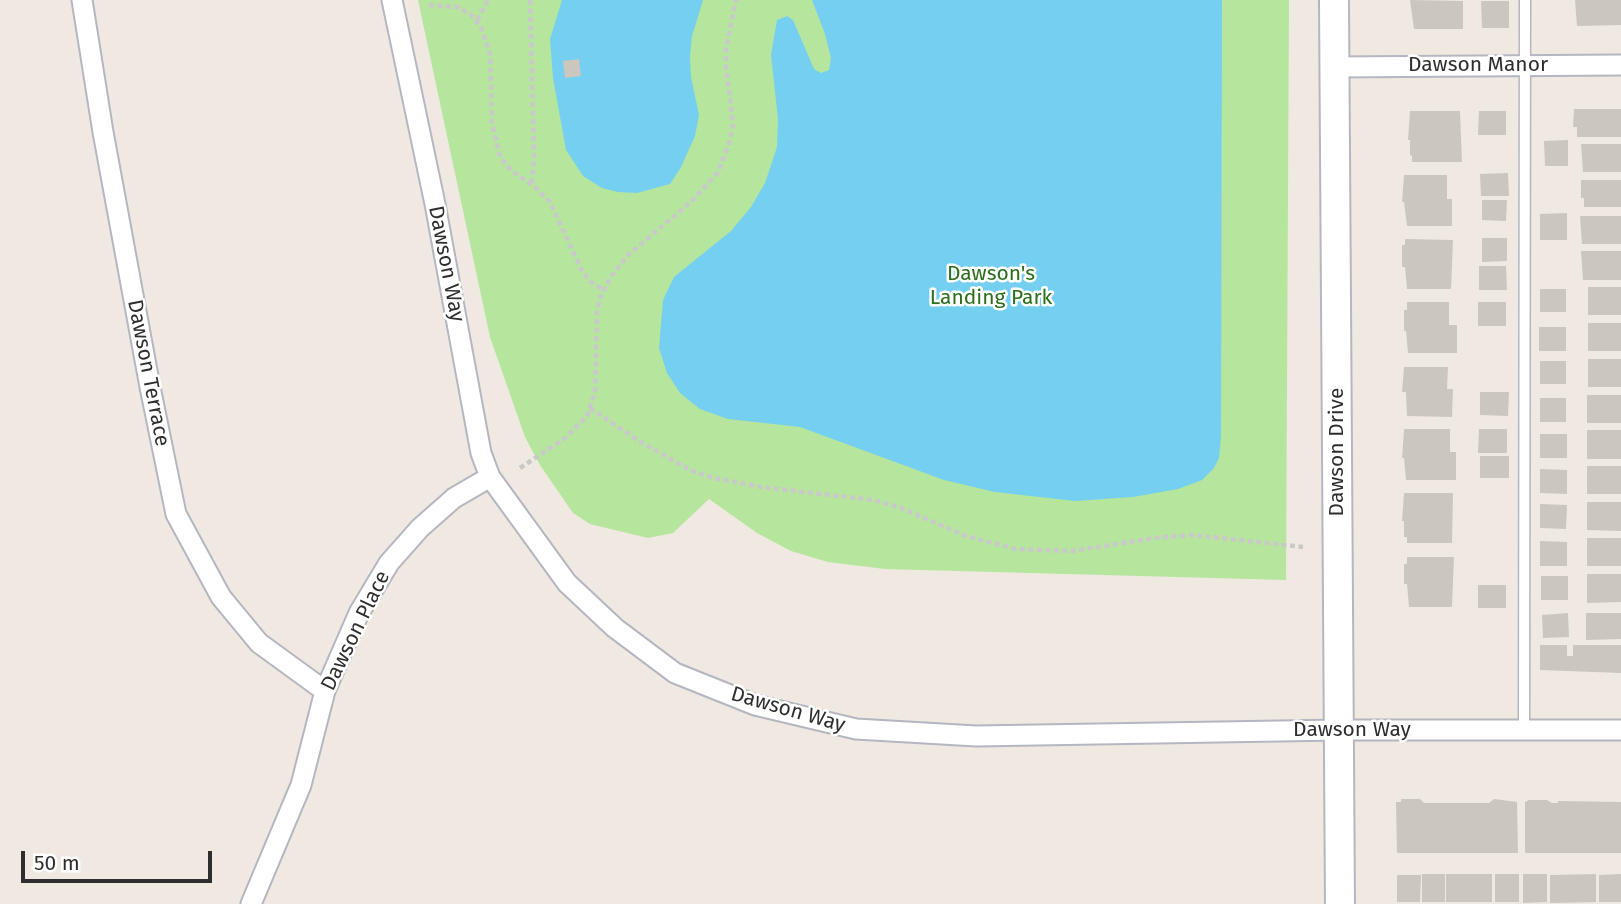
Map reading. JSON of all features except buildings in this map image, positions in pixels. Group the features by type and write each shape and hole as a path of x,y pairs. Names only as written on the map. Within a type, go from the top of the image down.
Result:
{"street":[{"name":"Dawson Terrace","path":"82,0 110,172 176,514 221,597 259,643 324,691"},
{"name":"Dawson Way","path":"392,0 435,204 481,453 491,477 567,583 615,628 675,673 755,705 856,729 976,736 1340,730 1621,730"},
{"name":"Dawson Drive","path":"1334,0 1340,904"},
{"name":"Dawson Manor","path":"1334,66 1621,65"},
{"name":"Dawson Place","path":"251,904 301,785 324,691 359,613 389,563 420,528 454,498 491,477"}],"lane":[{"path":"1524,730 1525,0"}],"path":[{"path":"477,20 488,0"},
{"path":"530,0 534,67 532,185"},
{"path":"520,468 564,439 587,416 596,377 597,312 603,290 628,255 705,188 718,172 733,124 726,79 726,48 736,0"},
{"path":"429,5 457,7 477,20 491,54 491,110 497,149 512,171 544,194 556,211 582,271 603,290"},
{"path":"590,408 639,441 692,471 761,487 873,500 899,507 966,536 1016,548 1072,551 1156,538 1193,536 1303,547"}],"green space":[{"name":"Dawson's Landing Park","path":"418,0 1289,0 1286,580 885,569 828,562 791,551 757,533 709,499 673,533 648,538 590,524 573,513 540,465 525,437 490,337"}],"water":[{"path":"562,0 703,0 692,36 690,56 691,77 699,115 695,136 670,184 637,193 602,188 583,176 566,150 553,78 550,39"},
{"path":"812,0 1222,0 1221,437 1219,458 1214,468 1202,480 1178,489 1133,497 1075,501 995,492 944,480 800,427 728,419 700,409 680,393 667,373 659,348 663,300 674,277 731,231 751,207 765,183 777,147 778,119 771,55 777,20 787,16 793,20 814,69 821,73 829,70 831,58"}]}
